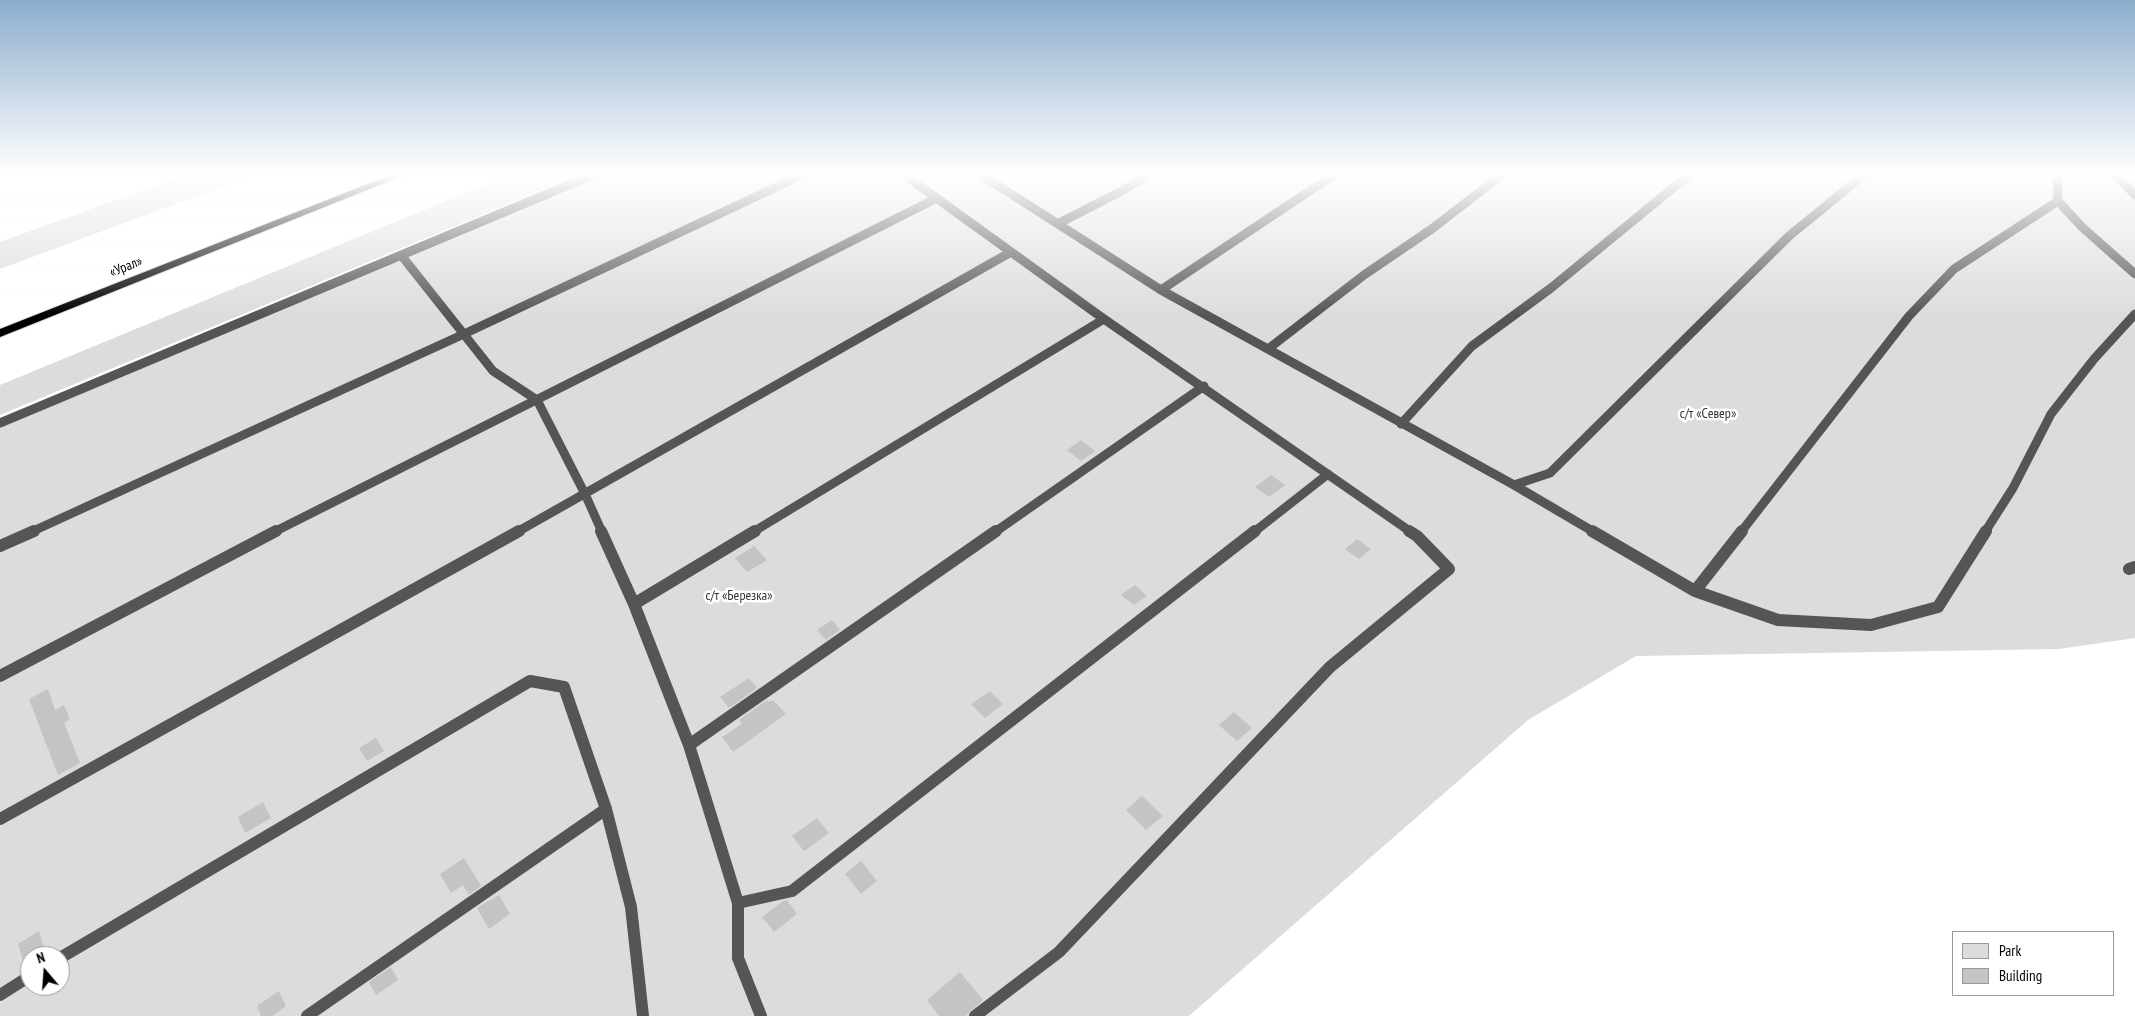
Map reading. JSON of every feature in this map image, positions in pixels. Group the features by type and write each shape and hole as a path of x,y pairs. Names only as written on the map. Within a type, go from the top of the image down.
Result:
{"highway":[{"name":"«Урал»","path":"0,323 259,221"},
{"name":"«Урал»","path":"0,333 282,221"}],"lane":[{"path":"0,423 481,221"},
{"path":"0,546 464,334 703,221"},
{"path":"0,676 285,526 891,221"},
{"path":"969,221 1104,319 1204,386 1418,536 1449,569 1330,667 1059,952 975,1016"},
{"path":"1056,221 1161,290 1514,485 1695,591 1778,620 1871,625 1938,607 2013,488 2051,414 2094,359 2135,314"},
{"path":"1161,290 1264,221"},
{"path":"1268,349 1364,275 1441,221"},
{"path":"1402,424 1472,346 1551,288 1632,221"},
{"path":"1514,485 1550,473 1789,236 1807,221"},
{"path":"1695,591 1909,316 1954,269 2027,221"},
{"path":"2077,221 2135,274"},
{"path":"0,819 585,494 1011,252"},
{"path":"401,255 492,371 537,400 585,494 634,604 689,745 738,903 738,958 761,1016"},
{"path":"634,604 1104,319"},
{"path":"689,745 1204,386"},
{"path":"738,903 792,892 1328,474"},
{"path":"70,952 530,681 564,687 606,809 631,907 641,1014"},
{"path":"307,1016 606,809"},
{"path":"0,995 20,982"}],"green space":[{"path":"57,221 128,221 0,269 0,242"},
{"path":"396,221 466,221 0,415 0,385"},
{"name":"с/т «Березка»","path":"472,221 2135,221 2135,638 2059,649 1636,656 1528,720 1189,1016 0,1016 0,419"}],"building":[{"path":"1081,440 1095,451 1081,461 1067,450"},
{"path":"1271,475 1285,485 1269,497 1255,487"},
{"path":"1357,539 1371,549 1359,559 1345,549"},
{"path":"754,546 767,560 747,572 735,558"},
{"path":"1135,585 1147,596 1134,605 1121,595"},
{"path":"832,620 840,630 826,640 817,630"},
{"path":"749,678 757,688 729,708 720,697"},
{"path":"48,689 55,710 64,705 70,719 64,723 80,763 58,775 29,699"},
{"path":"990,691 1003,704 985,718 971,704"},
{"path":"767,700 769,702 773,700 786,714 733,752 722,737 742,724 739,720"},
{"path":"1234,712 1252,728 1237,741 1219,725"},
{"path":"376,738 384,751 367,761 359,748"},
{"path":"1142,796 1163,816 1146,830 1126,810"},
{"path":"263,802 271,818 245,833 238,817"},
{"path":"817,818 829,833 804,851 792,836"},
{"path":"464,858 481,886 469,895 463,885 451,893 440,874"},
{"path":"861,861 877,881 861,894 845,874"},
{"path":"499,895 510,914 489,929 477,908"},
{"path":"787,900 797,914 774,932 762,917"},
{"path":"39,931 44,946 20,946 20,951 18,944"},
{"path":"391,967 398,980 376,995 369,982"},
{"path":"960,972 983,1000 965,1016 939,1016 927,1000"},
{"path":"279,991 286,1006 272,1016 261,1016 257,1006"}],"park label":[{"name":"с/т «Север»","path":"1708,414"}]}
